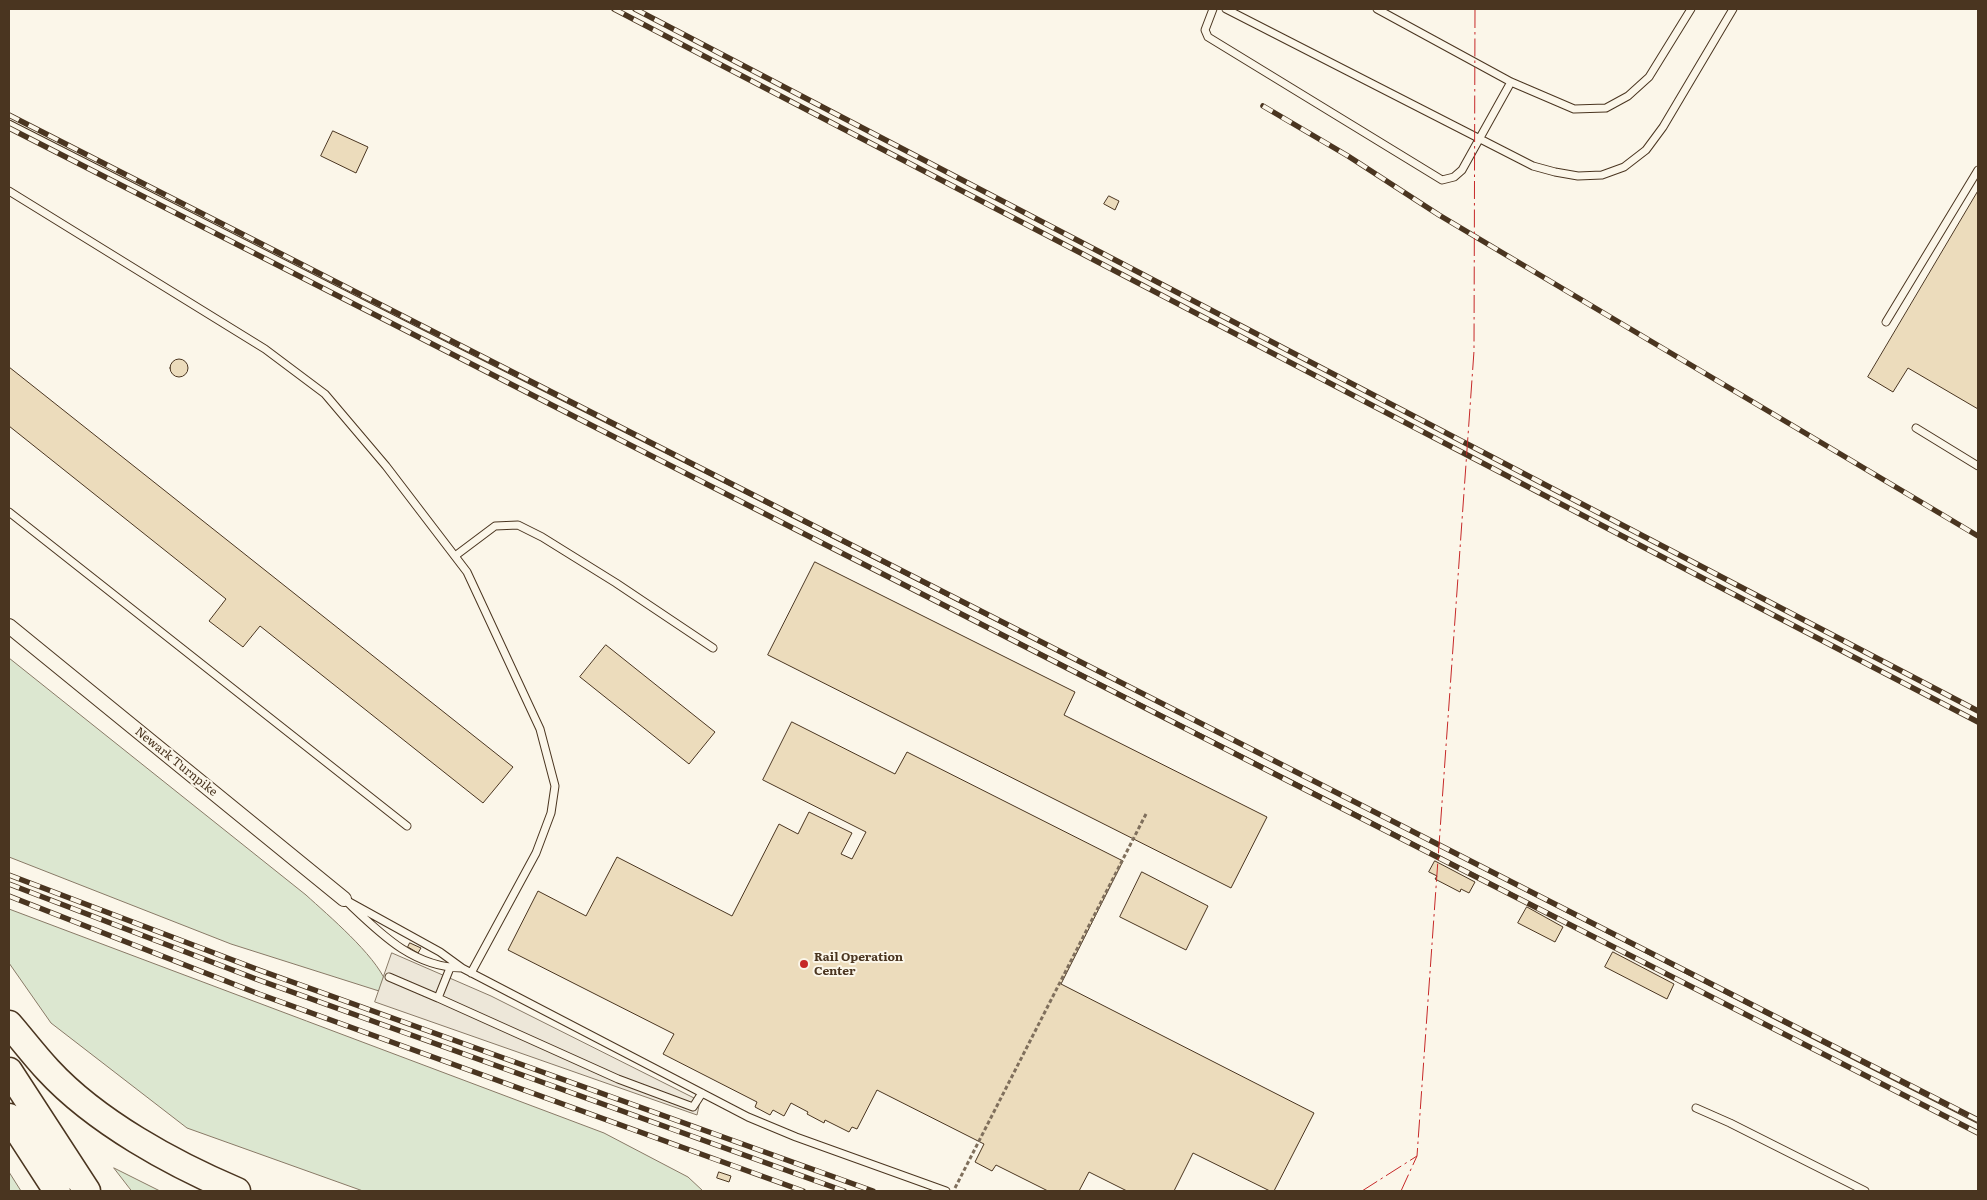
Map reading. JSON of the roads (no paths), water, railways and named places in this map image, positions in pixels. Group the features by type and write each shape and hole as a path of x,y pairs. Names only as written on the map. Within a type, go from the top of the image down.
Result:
{"highway":[{"path":"9,1024 49,1071 94,1110 161,1155 237,1191"},
{"path":"9,1071 87,1191"},
{"path":"9,1117 57,1191"}],"street":[{"name":"Newark Turnpike","path":"9,626 344,898"}],"lane":[{"path":"1214,9 1205,30 1208,37 1442,180 1454,177 1462,170 1511,82"},
{"path":"1226,9 1533,166 1578,176 1602,175 1624,166 1646,150 1663,127 1733,9"},
{"path":"1377,9 1511,82 1574,109 1606,108 1628,96 1649,77 1691,9"},
{"path":"9,124 1320,790 1978,1128"},
{"path":"1886,322 1978,170"},
{"path":"9,191 265,349 325,394 386,466 467,572 540,729 555,786 551,813 536,854 471,973"},
{"path":"1916,428 1978,466"},
{"path":"9,512 406,826"},
{"path":"455,556 495,526 518,525 542,537 608,578 713,648"},
{"path":"344,898 385,937 405,951 437,966 462,968"},
{"path":"344,898 440,952 471,973 775,1129 946,1191"},
{"path":"438,998 450,968"},
{"path":"389,977 618,1079 693,1107 702,1093"},
{"path":"1696,1108 1866,1191"}],"railway":[{"path":"614,9 1978,722"},
{"path":"635,9 1978,711"},
{"path":"1263,106 1348,156 1439,215 1978,536"},
{"path":"9,115 1978,1120"},
{"path":"9,128 1978,1133"},
{"path":"9,875 259,970 873,1191"},
{"path":"9,884 256,979 844,1191"},
{"path":"9,896 259,994 803,1191"}],"place":[{"name":"Rail Operation Center","path":"804,964"}]}
